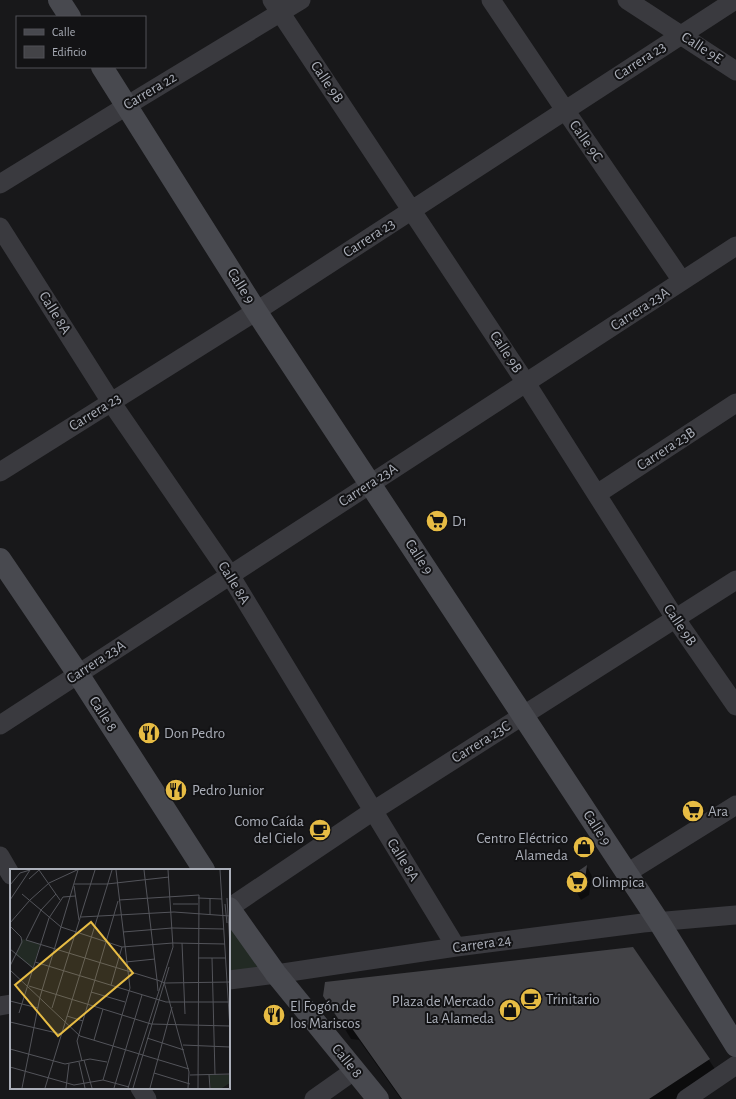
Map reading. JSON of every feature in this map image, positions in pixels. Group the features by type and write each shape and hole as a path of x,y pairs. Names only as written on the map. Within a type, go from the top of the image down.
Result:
{"main road":[{"path":"59,0 69,16"},
{"name":"Calle 9","path":"103,68 256,311 371,483 627,873 736,1046"},
{"name":"Calle 8","path":"0,560 78,674 203,869"},
{"name":"Calle 8","path":"230,909 276,974 378,1099"}],"street":[{"name":"Carrera 22","path":"0,184 127,105 276,7 301,0"},
{"name":"Calle 9C","path":"491,0 682,281"},
{"name":"Calle 9E","path":"627,0 736,71"},
{"name":"Carrera 23","path":"0,472 256,311 735,0"},
{"name":"Calle 9B","path":"276,7 526,382 675,618 736,706"},
{"name":"Calle 8A","path":"0,227 111,402 230,575 456,947"},
{"name":"Carrera 23A","path":"0,725 736,246"},
{"name":"Carrera 23B","path":"597,494 736,403"},
{"name":"Carrera 23C","path":"230,907 373,811 736,580"},
{"path":"627,873 736,805"},
{"path":"0,856 10,873"},
{"name":"Carrera 24","path":"230,980 456,947 643,923 736,915"},
{"path":"0,1006 10,1004"},
{"path":"686,1099 736,1065"},
{"path":"314,1099 355,1070"},
{"path":"141,1089 147,1099"}],"shaded area":[{"path":"230,909 276,974 230,980"}],"building":[{"name":"Olimpica","path":"587,865 584,886 575,891 567,879"},
{"name":"Plaza de Mercado La Alameda","path":"633,947 710,1059 649,1099 402,1099 351,1027 343,1026 323,996 325,982"}],"place":[{"name":"D1","path":"437,521"},
{"name":"Don Pedro","path":"149,733"},
{"name":"Pedro Junior","path":"176,790"},
{"name":"Ara","path":"693,811"},
{"name":"Como Caída del Cielo","path":"320,830"},
{"name":"Centro Eléctrico Alameda","path":"584,847"},
{"name":"Olimpica","path":"577,882"},
{"name":"Trinitario","path":"531,999"},
{"name":"Plaza de Mercado La Alameda","path":"510,1010"},
{"name":"El Fogón de los Mariscos","path":"274,1015"}]}
